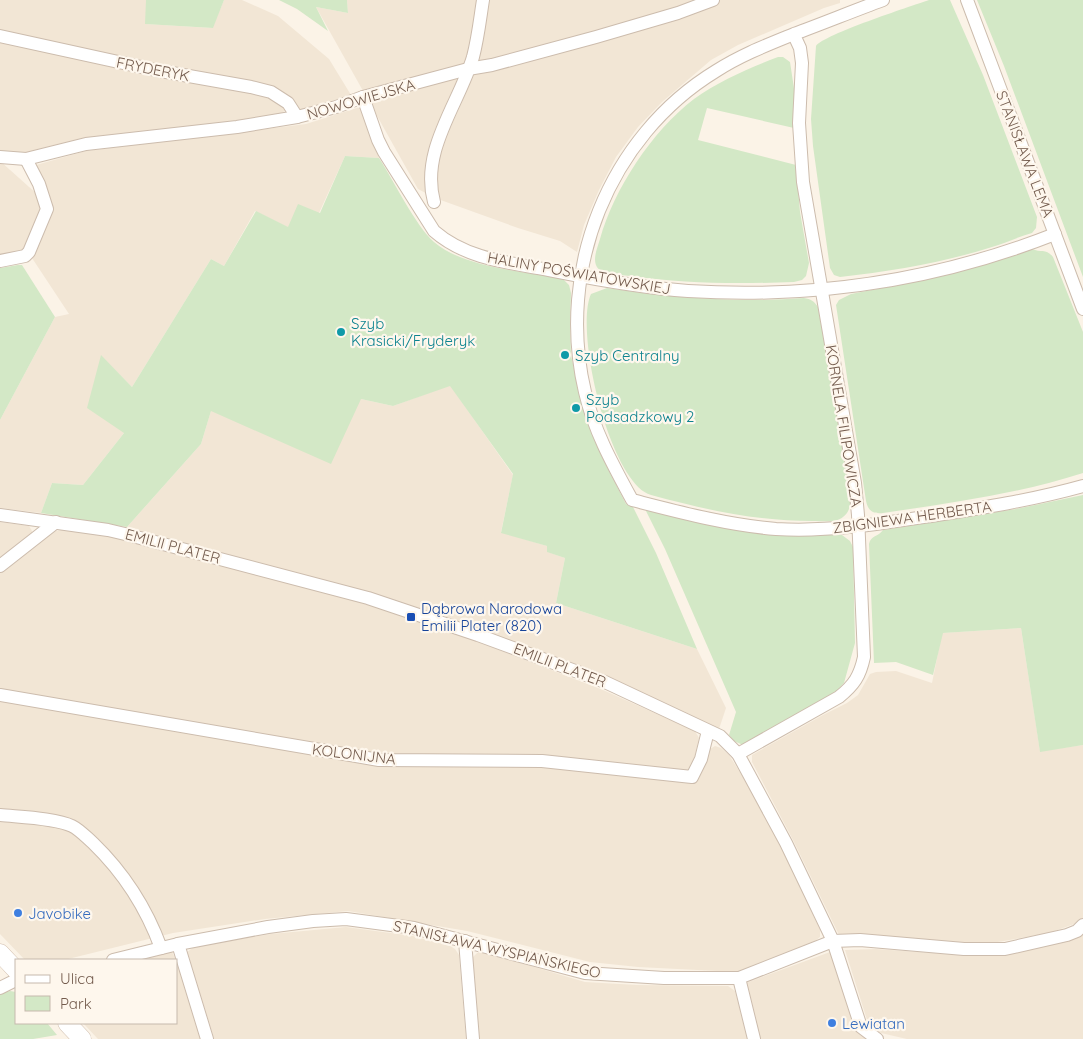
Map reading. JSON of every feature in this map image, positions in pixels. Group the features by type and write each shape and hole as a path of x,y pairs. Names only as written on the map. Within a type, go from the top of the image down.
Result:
{"street":[{"path":"434,202 430,189 430,178 434,153 473,56 483,0"},
{"name":"NOWOWIEJSKA","path":"0,158 26,159 86,144 297,117 336,107 363,97 596,37 714,0"},
{"name":"ZBIGNIEWA HERBERTA","path":"883,0 753,51 714,71 680,97 650,126 625,159 604,196 589,236 580,276 577,327 579,361 585,392 602,442 632,500 714,520 749,526 805,530 858,527 1005,504 1083,486"},
{"name":"STANISŁAWA LEMA","path":"966,0 1083,308"},
{"name":"KORNELA FILIPOWICZA","path":"738,754 839,697 851,688 858,678 864,658 858,527 852,464 802,166 799,123 802,63 800,48 794,34"},
{"name":"FRYDERYK","path":"0,36 155,70 264,90 281,97 288,103 297,117"},
{"name":"HALINY POŚWIATOWSKIEJ","path":"363,97 378,140 424,218 445,241 483,258 624,284 687,291 758,293 822,290 886,281 956,266 1055,234"},
{"path":"0,261 25,256 29,252 47,209 39,184 26,159"},
{"name":"EMILII PLATER","path":"0,515 125,534 368,598 478,635 586,675 676,714 720,736 738,754 786,843 833,941 861,1027 877,1039"},
{"path":"0,566 56,522"},
{"name":"KOLONIJNA","path":"0,695 378,760 542,761 692,777 700,759 708,731"},
{"path":"0,815 33,818 64,824 72,826 81,832 107,857 124,877 147,916 161,948"},
{"name":"STANISŁAWA WYSPIAŃSKIEGO","path":"117,959 178,944 268,927 346,919 414,928 585,973 664,978 739,978 833,941 860,940 938,948 1004,949 1067,935 1083,926"},
{"path":"465,940 473,1039"},
{"path":"178,944 207,1039"},
{"path":"0,953 15,969"},
{"path":"739,978 754,1039"},
{"path":"0,988 15,980"},
{"path":"68,1024 82,1039"}],"shaded area":[{"path":"0,0 146,0 146,24 212,28 224,0 242,0 278,16 329,59 351,95 301,110 288,97 152,68 0,31"},
{"path":"347,0 840,0 840,3 738,45 711,60 662,102 638,127 616,157 584,225 577,252 560,241 435,198 418,189 316,7 348,13"},
{"path":"0,41 154,77 270,94 287,110 277,115 26,154 0,153"},
{"path":"360,107 379,158 345,156 319,213 288,228 255,211 224,266 211,259 132,387 101,356 124,433 83,485 52,483 41,513 0,508 0,420 55,317 69,314 32,258 50,206 36,165 86,151 306,124"},
{"path":"0,161 38,195 43,206 25,250 0,258"},
{"path":"450,385 513,475 501,532 547,546 548,552 565,558 556,603 697,649 726,708 719,729 370,593 127,527 201,444 211,411 361,399 393,406"},
{"path":"0,522 29,526 32,531 32,537 0,560"},
{"path":"73,530 135,541 366,604 476,641 603,690 695,731 699,738 692,768 688,771 382,756 0,691 0,571 50,532"},
{"path":"1021,628 1040,751 1083,745 1083,918 1077,923 1049,933 992,943 964,944 839,935 793,840 752,762 752,755 847,703 858,695 870,674 896,671 932,683 942,633"},
{"path":"0,699 381,765 543,767 684,781 710,749 715,746 721,748 729,755 743,777 780,844 820,930 820,937 814,942 737,972 638,967 590,962 467,931 348,911 265,919 173,933 68,959 24,959 0,934"},
{"path":"346,927 413,936 455,949 459,955 466,1039 214,1039 187,952 194,947 271,934"},
{"path":"1083,934 1083,1039 907,1039 881,1033 868,1023 845,950 876,949 963,955 1073,938"},
{"path":"165,950 172,952 176,959 133,959"},
{"path":"484,952 585,982 637,985 728,986 735,991 748,1039 479,1039 472,958 477,953"},
{"path":"830,952 868,1039 760,1039 746,983"},
{"path":"178,967 203,1039 98,1039 84,1024 178,1024"}],"green space":[{"path":"146,0 224,0 213,28 145,24"},
{"path":"279,0 347,0 348,13 316,7 328,31 297,9"},
{"path":"929,0 950,0 983,75 1037,217 1036,228 1032,233 954,258 898,269 840,277 834,275 830,268 813,146 811,119 816,46 850,28"},
{"path":"977,0 1083,0 1083,277 1004,66"},
{"path":"778,57 783,57 790,62 795,95 794,128 707,108 698,140 796,165 800,212 809,263 806,276 802,280 794,282 712,283 651,279 601,271 596,264 595,256 606,220 625,181 649,144 678,112 704,92 734,75"},
{"path":"345,156 379,158 420,225 434,242 447,251 478,263 563,279 569,285 571,293 571,355 583,409 610,473 626,504 633,507 656,553 697,649 556,603 565,558 547,552 547,546 501,533 513,474 450,386 393,406 361,399 331,464 211,411 201,444 127,527 41,513 52,483 83,485 124,433 87,408 101,355 132,387 211,259 224,266 256,211 288,227 298,204 320,213"},
{"path":"1032,249 1046,252 1053,257 1083,332 1083,473 1034,487 984,497 883,513 871,511 866,501 836,305 839,300 851,294 928,279"},
{"path":"22,265 55,317 0,420 0,268"},
{"path":"607,288 705,299 755,300 804,298 814,302 818,307 849,482 850,505 846,514 840,519 829,521 751,517 712,510 651,495 636,484 622,464 599,404 587,339 587,313 591,294"},
{"path":"1083,495 1083,745 1040,752 1021,628 943,633 933,675 896,662 874,663 869,544 873,537 883,530 1016,509"},
{"path":"648,509 842,535 850,541 853,547 855,643 844,683 834,694 743,745 734,741 729,735 736,712 665,549 646,511"},
{"path":"10,991 15,992 15,1024 48,1024 57,1035 33,1039 0,1039 0,994"}],"place":[{"name":"Szyb Krasicki/Fryderyk","path":"341,332"},
{"name":"Szyb Centralny","path":"565,355"},
{"name":"Szyb Podsadzkowy 2","path":"576,408"},
{"name":"Dąbrowa Narodowa Emilii Plater (820)","path":"411,617"},
{"name":"Javobike","path":"18,913"},
{"name":"Lewiatan","path":"832,1023"}]}
